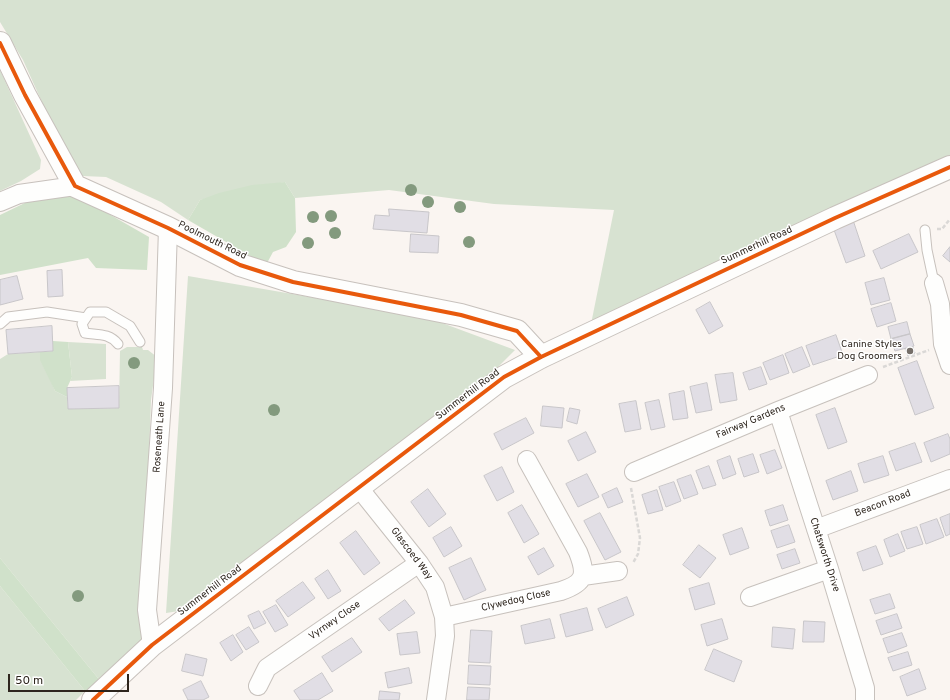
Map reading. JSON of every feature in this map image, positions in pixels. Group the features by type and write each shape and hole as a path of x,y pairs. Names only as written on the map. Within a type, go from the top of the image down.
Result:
{"street":[{"path":"0,43 25,95 74,186 19,194 0,202"},
{"name":"Summerhill Road","path":"96,699 152,645 504,377 541,357 835,218 950,167"},
{"name":"Poolmouth Road","path":"74,186 168,228 240,265 293,282 461,315 517,331 541,357"},
{"name":"Roseneath Lane","path":"152,645 147,610 163,388 168,228"},
{"path":"934,283 940,304 943,344 950,365"},
{"name":"Fairway Gardens","path":"634,472 778,411 868,375"},
{"name":"Chatsworth Drive","path":"778,411 829,569 865,688 865,700"},
{"path":"527,460 578,552 583,565 583,576 618,571"},
{"name":"Beacon Road","path":"816,529 950,478"},
{"name":"Glascoed Way","path":"359,488 419,563 435,587 444,617 445,636 436,700"},
{"name":"Vyrnwy Close","path":"258,686 267,668 419,563"},
{"path":"750,597 829,569"},
{"name":"Clywedog Close","path":"444,617 561,591 575,586 583,576"}],"lane":[{"path":"925,230 927,250 934,283"},
{"path":"0,324 8,317 47,312 86,318"},
{"path":"118,344 113,338 106,335 85,333 82,324 90,312 106,312 130,326 140,342"}],"path":[{"path":"868,375 878,369 943,344"},
{"path":"618,571 626,570 638,554 640,538 630,491 634,472"}],"green space":[{"path":"0,0 950,0 950,162 590,329 614,210 494,204 389,190 295,198 285,182 200,200 188,220 161,202 106,177 83,176 69,162 23,60 0,22"},
{"path":"0,70 41,160 40,169 21,181 0,191"},
{"path":"285,182 295,198 296,232 286,247 273,252 266,265 188,220 200,200 219,193 252,185"},
{"path":"60,186 149,237 147,270 96,268 88,258 0,275 0,215"},
{"path":"188,276 426,317 515,350 481,384 192,609 166,613"},
{"path":"53,341 68,342 72,377 67,388 67,397 55,391 40,360 40,352 53,351"},
{"path":"68,342 106,344 106,379 70,381 72,377"},
{"path":"127,347 142,347 143,350 148,350 157,357 151,400 141,643 102,683 0,558 0,359 8,354 40,352 55,391 67,397 68,409 119,408 120,351"},
{"path":"0,558 102,683 90,698 0,586"},
{"path":"0,586 85,691 76,700 0,700"}],"building":[{"path":"389,209 429,212 427,233 373,229 375,215 389,216"},
{"path":"853,220 865,256 846,263 833,227"},
{"path":"411,234 439,236 438,253 410,252"},
{"path":"909,234 918,252 881,269 873,251"},
{"path":"950,247 950,262 943,256"},
{"path":"62,270 63,296 48,297 47,271"},
{"path":"17,276 23,299 0,305 0,280"},
{"path":"884,278 890,300 871,305 865,283"},
{"path":"710,302 723,326 709,334 696,310"},
{"path":"891,303 896,321 877,327 871,309"},
{"path":"907,322 910,334 891,339 888,327"},
{"path":"52,326 53,351 8,354 6,330"},
{"path":"910,334 914,346 895,351 891,339"},
{"path":"836,335 843,355 813,365 806,346"},
{"path":"802,347 810,366 793,373 785,354"},
{"path":"913,347 915,353 908,356 905,349"},
{"path":"783,355 789,373 770,380 763,363"},
{"path":"917,361 934,408 915,415 898,368"},
{"path":"761,367 767,384 749,390 743,373"},
{"path":"733,373 737,400 720,403 715,375"},
{"path":"707,383 712,410 696,413 690,387"},
{"path":"119,386 119,408 68,409 67,388"},
{"path":"684,391 688,418 673,420 669,394"},
{"path":"659,400 665,427 651,430 645,403"},
{"path":"636,401 641,429 625,432 619,404"},
{"path":"543,406 564,408 562,428 541,426"},
{"path":"570,408 580,410 577,424 567,421"},
{"path":"835,408 847,442 828,449 816,415"},
{"path":"526,418 534,433 502,450 494,434"},
{"path":"586,432 596,452 578,461 568,441"},
{"path":"948,434 950,439 950,454 931,462 924,443"},
{"path":"915,443 922,462 896,471 889,452"},
{"path":"775,450 782,468 767,474 760,455"},
{"path":"753,454 759,472 744,477 738,459"},
{"path":"730,456 736,474 723,479 717,461"},
{"path":"883,456 889,475 864,483 858,464"},
{"path":"709,466 716,485 703,489 696,471"},
{"path":"502,467 514,492 497,501 484,476"},
{"path":"851,471 858,491 833,500 826,481"},
{"path":"587,474 599,497 578,507 566,484"},
{"path":"691,475 698,494 684,499 677,480"},
{"path":"674,482 681,501 666,507 659,487"},
{"path":"617,488 623,502 608,508 602,495"},
{"path":"428,489 446,514 429,527 411,502"},
{"path":"657,490 663,510 648,514 642,495"},
{"path":"522,505 539,534 524,543 508,513"},
{"path":"783,505 788,520 770,526 765,511"},
{"path":"600,513 621,552 605,560 584,521"},
{"path":"950,514 950,534 946,536 940,518"},
{"path":"937,519 944,537 926,544 920,525"},
{"path":"789,525 795,542 777,548 771,531"},
{"path":"451,527 462,546 444,557 433,538"},
{"path":"917,527 923,544 907,549 901,532"},
{"path":"742,528 749,548 730,555 723,535"},
{"path":"356,531 380,563 364,575 340,543"},
{"path":"898,534 905,551 890,557 884,540"},
{"path":"699,545 716,558 700,578 683,565"},
{"path":"876,546 883,564 863,571 857,553"},
{"path":"544,548 554,566 538,575 528,557"},
{"path":"795,549 800,563 782,569 777,555"},
{"path":"471,558 486,590 464,600 449,568"},
{"path":"328,570 341,591 328,599 315,579"},
{"path":"303,582 315,598 288,617 276,601"},
{"path":"709,583 715,604 695,610 689,589"},
{"path":"890,594 895,608 875,614 870,600"},
{"path":"627,597 634,615 606,628 598,609"},
{"path":"405,600 415,613 389,631 379,619"},
{"path":"276,605 288,625 275,632 263,612"},
{"path":"587,608 593,630 566,637 560,615"},
{"path":"259,611 266,623 254,629 248,616"},
{"path":"897,614 902,628 881,635 876,621"},
{"path":"550,619 555,638 525,644 521,626"},
{"path":"722,619 728,639 707,646 701,625"},
{"path":"804,621 825,622 824,642 803,642"},
{"path":"249,627 259,642 246,650 236,635"},
{"path":"773,627 795,629 793,649 772,647"},
{"path":"471,630 492,631 490,663 469,662"},
{"path":"417,632 420,653 400,655 397,634"},
{"path":"902,633 907,646 888,653 883,639"},
{"path":"233,635 243,652 231,661 220,643"},
{"path":"352,638 362,652 332,672 322,657"},
{"path":"714,649 742,661 734,682 705,670"},
{"path":"908,652 912,665 893,671 888,658"},
{"path":"186,654 207,659 203,676 182,671"},
{"path":"469,665 491,666 490,685 468,684"},
{"path":"409,668 412,683 388,688 385,673"},
{"path":"919,669 926,689 907,696 900,677"},
{"path":"322,673 333,691 318,700 300,700 294,691"},
{"path":"201,681 209,697 203,700 188,700 183,690"},
{"path":"468,687 490,688 489,700 467,700"},
{"path":"380,691 400,693 399,700 379,700"}],"cycle path":[{"path":"0,43 25,95 75,186 168,228 240,265 293,282 461,315 517,331 541,357"},
{"path":"93,700 152,645 504,377 541,357 835,218 950,167"}],"place":[{"name":"Canine Styles Dog Groomers","path":"910,351"}]}
